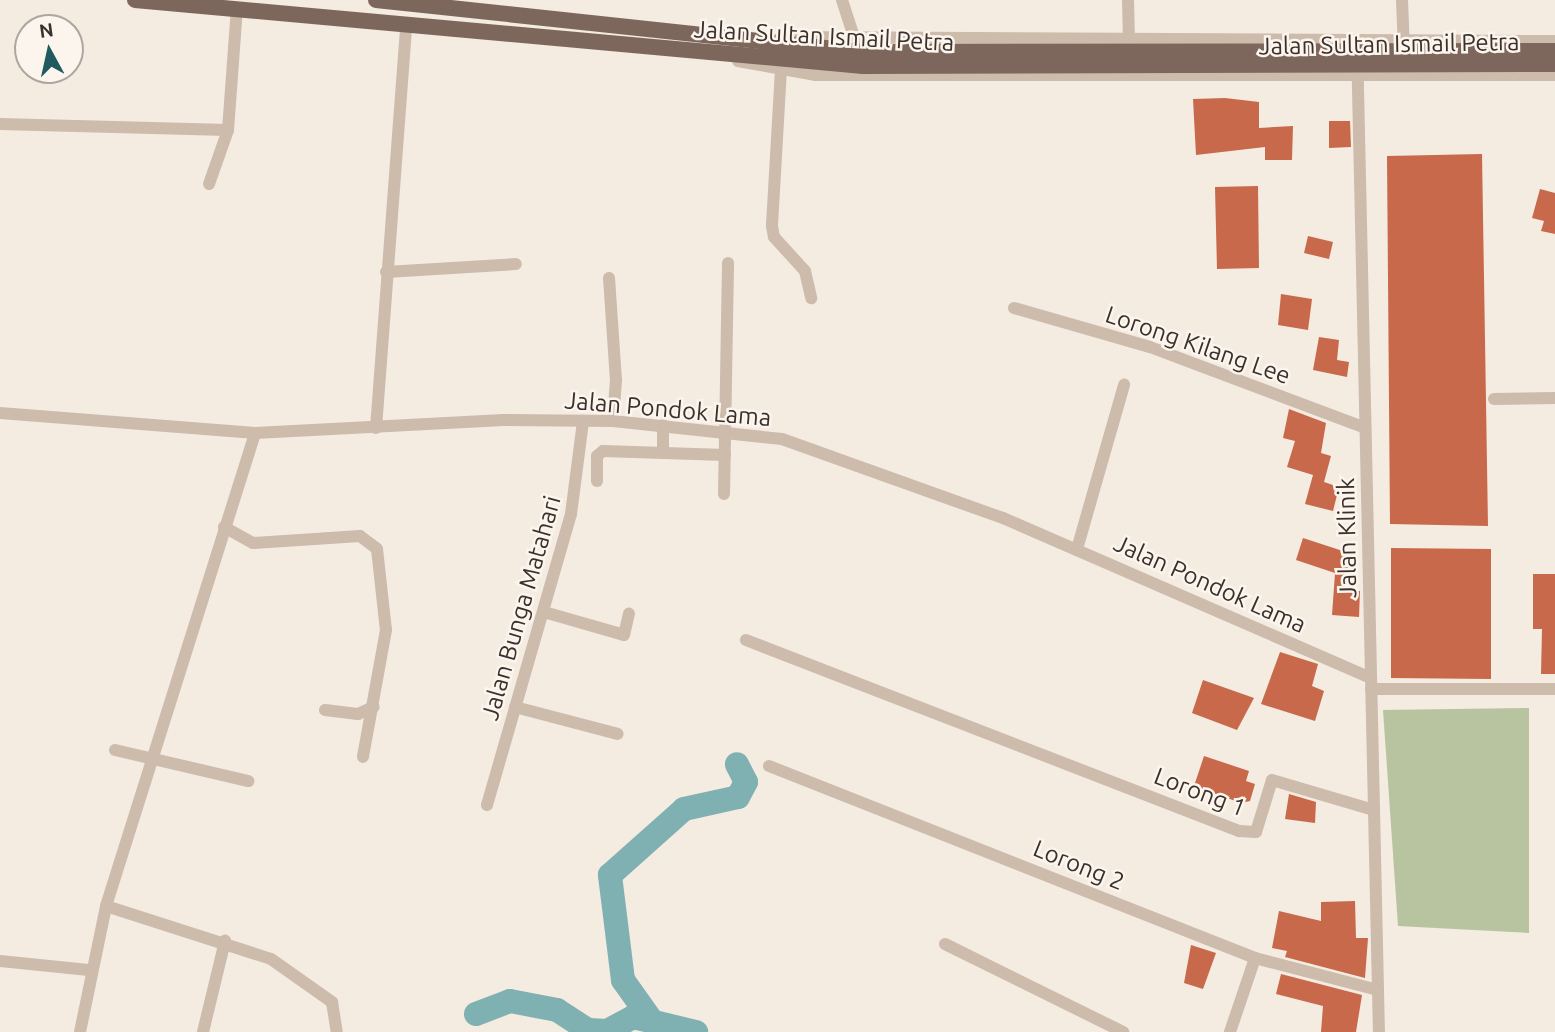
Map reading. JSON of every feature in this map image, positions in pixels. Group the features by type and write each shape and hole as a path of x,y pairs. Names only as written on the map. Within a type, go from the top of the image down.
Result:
{"main road":[{"name":"Jalan Sultan Ismail Petra","path":"135,0 687,51 1555,51"},
{"name":"Jalan Sultan Ismail Petra","path":"376,0 672,32 790,49 1555,64"}],"street":[{"path":"842,0 860,52 1129,41 1555,41"},
{"path":"1128,0 1129,41"},
{"path":"1402,0 1405,77"},
{"path":"209,184 228,130 237,8"},
{"path":"376,428 406,27"},
{"name":"Jalan Klinik","path":"1357,43 1379,1032"},
{"path":"687,51 815,75 1358,78 1555,75"},
{"path":"781,69 772,226 775,237 805,271 811,298"},
{"path":"0,124 228,130"},
{"path":"724,494 728,263"},
{"path":"386,272 516,264"},
{"path":"609,278 617,380 613,421"},
{"name":"Lorong Kilang Lee","path":"1014,308 1150,347 1366,428"},
{"path":"1077,549 1124,385"},
{"path":"1493,399 1555,398"},
{"name":"Jalan Pondok Lama","path":"0,413 255,433 583,421 725,430 831,453 1077,549 1371,684"},
{"name":"Jalan Bunga Matahari","path":"487,805 571,514 583,421"},
{"path":"663,425 663,452"},
{"path":"80,1032 89,970 106,906 255,433"},
{"path":"597,481 597,456 603,451 725,455"},
{"path":"224,527 253,543 360,536 377,549 386,630 374,707 362,757"},
{"path":"544,612 624,635 629,614"},
{"name":"Lorong 1","path":"746,640 1251,834 1272,780 1374,810"},
{"path":"1371,684 1555,689"},
{"path":"325,710 358,714 374,707"},
{"path":"515,707 618,734"},
{"path":"115,750 153,755 248,781"},
{"name":"Lorong 2","path":"769,766 1255,958 1378,990"},
{"path":"106,906 225,941 271,959 332,1002 337,1032"},
{"path":"203,1032 225,941"},
{"path":"945,944 1123,1032"},
{"path":"1230,1032 1255,958"},
{"path":"0,961 89,970"}],"green space":[{"path":"1529,708 1529,933 1398,926 1383,710"}],"building":[{"path":"1225,98 1259,102 1259,128 1293,126 1292,160 1265,160 1265,147 1196,155 1193,99"},
{"path":"1329,121 1350,121 1351,147 1329,148"},
{"path":"1482,154 1488,526 1390,524 1387,156"},
{"path":"1258,186 1259,268 1217,269 1215,187"},
{"path":"1540,189 1555,193 1555,234 1541,231 1544,221 1532,218"},
{"path":"1308,236 1333,242 1329,259 1304,253"},
{"path":"1281,294 1312,299 1308,330 1278,325"},
{"path":"1319,337 1339,340 1337,360 1349,362 1347,377 1313,370"},
{"path":"1289,409 1326,423 1321,453 1331,456 1324,482 1339,487 1333,511 1305,504 1313,475 1287,467 1295,441 1283,438"},
{"path":"1303,538 1352,554 1342,590 1360,591 1359,617 1332,615 1335,573 1296,560"},
{"path":"1391,548 1491,549 1491,679 1391,678"},
{"path":"1533,574 1555,574 1555,674 1541,674 1542,629 1533,629"},
{"path":"1280,652 1318,664 1312,686 1324,691 1315,721 1261,704"},
{"path":"1203,680 1254,698 1237,730 1192,713"},
{"path":"1204,756 1249,771 1246,781 1255,784 1250,801 1241,803 1194,786"},
{"path":"1289,794 1316,802 1315,823 1285,819"},
{"path":"1355,901 1356,938 1368,938 1365,978 1285,957 1287,951 1272,948 1279,911 1321,921 1321,902"},
{"path":"1191,945 1216,953 1203,989 1184,983"},
{"path":"1281,974 1362,995 1356,1032 1321,1032 1323,1006 1276,994"}],"waterway":[{"path":"652,1021 623,980 610,875 684,809 738,797 746,782 737,764"},
{"path":"476,1014 510,1001 557,1010 588,1030 607,1031 633,1017 696,1032"}]}
